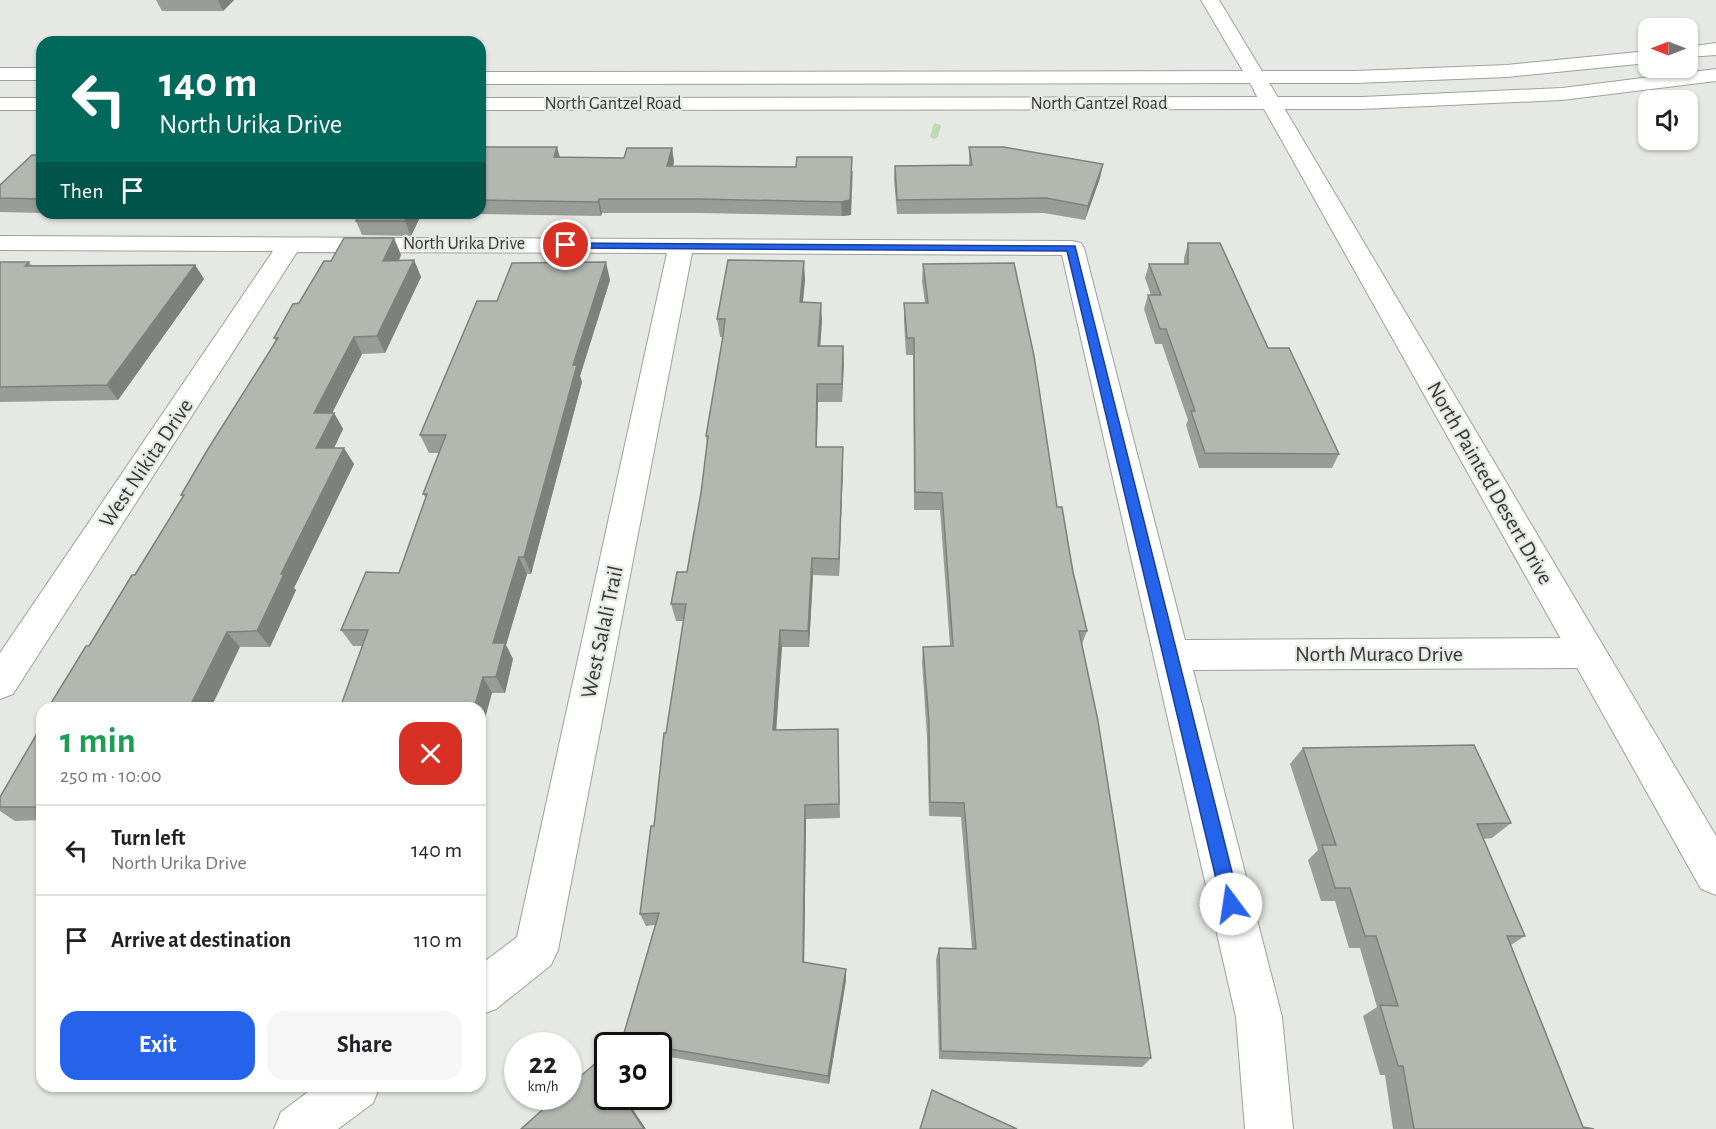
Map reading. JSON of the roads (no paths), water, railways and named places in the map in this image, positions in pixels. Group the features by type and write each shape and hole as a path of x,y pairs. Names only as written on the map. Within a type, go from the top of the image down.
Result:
{"street":[{"name":"North Painted Desert Drive","path":"1210,0 1716,875"},
{"path":"1698,51 1716,49"},
{"name":"North Gantzel Road","path":"486,104 1264,91 1638,58"},
{"path":"0,74 36,74"},
{"name":"North Gantzel Road","path":"486,78 1513,97 1605,90 1716,75"},
{"path":"0,104 36,104"},
{"name":"North Urika Drive","path":"0,243 1072,248 1170,655"},
{"name":"West Nikita Drive","path":"0,682 291,243"},
{"name":"West Salali Trail","path":"486,988 536,950 681,246"},
{"name":"North Muraco Drive","path":"1170,655 1588,653"},
{"path":"1170,655 1259,1017 1269,1129"},
{"path":"298,1129 348,1092"}],"waterway":[{"path":"934,137 937,125"}]}
